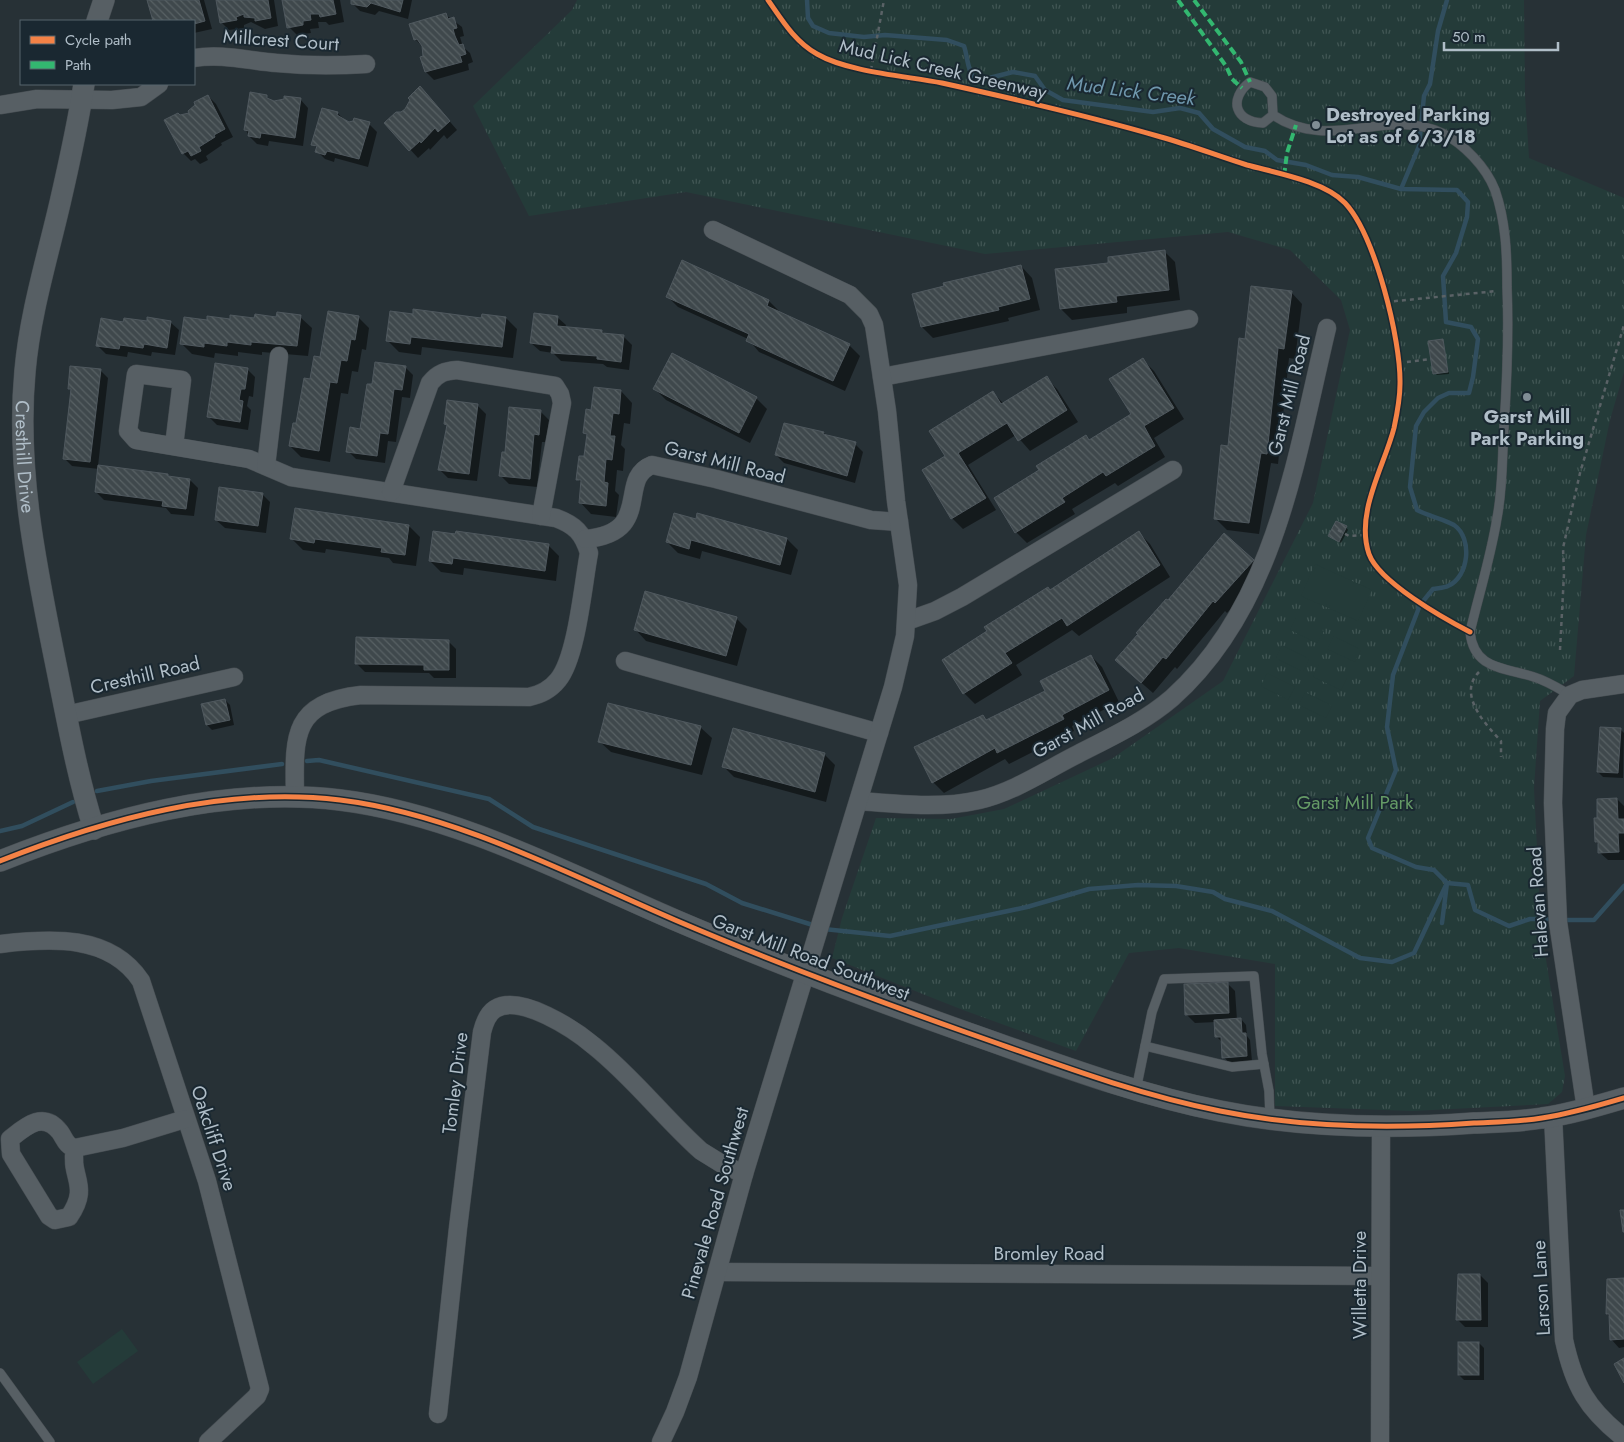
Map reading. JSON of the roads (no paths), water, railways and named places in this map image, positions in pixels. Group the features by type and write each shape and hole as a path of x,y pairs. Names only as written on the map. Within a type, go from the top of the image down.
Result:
{"street":[{"path":"97,20 104,0"},
{"name":"Millcrest Court","path":"195,58 207,56 246,58 310,66 366,64"},
{"path":"0,105 83,91 112,100 141,97 158,85"},
{"name":"Cresthill Drive","path":"83,91 30,329 25,371 23,458 30,521 66,715 94,829"},
{"path":"712,230 850,295 859,302 874,325 882,377 908,585 907,621 893,687 805,973"},
{"path":"882,377 1190,319"},
{"name":"Garst Mill Road","path":"859,801 946,804 980,800 1004,792 1134,726 1172,698 1193,676 1224,636 1241,608 1265,558 1283,509 1327,328"},
{"path":"266,466 280,356"},
{"path":"391,492 430,383 436,375 446,371 457,370 555,386 560,394 562,403 542,516"},
{"path":"174,446 182,380 136,374 128,431 130,436 136,440 237,456 291,477 542,516 570,523 585,539 589,553 572,650 560,678 552,687 541,694 529,696 362,695 343,697 325,703 314,710 304,721 298,734 294,748 296,797"},
{"name":"Garst Mill Road","path":"585,539 598,538 611,533 624,523 633,507 638,475 644,468 652,465 716,479 863,518 899,522"},
{"path":"907,621 935,611 962,598 1173,470"},
{"path":"625,661 879,733"},
{"name":"Cresthill Road","path":"66,715 234,677"},
{"path":"1570,694 1582,690 1624,684"},
{"name":"Halevan Road","path":"1570,694 1557,713 1555,729 1556,890 1564,971 1586,1109"},
{"name":"Garst Mill Road Southwest","path":"0,862 94,829 156,812 212,802 296,797 380,806 439,823 496,843 805,973 1060,1065 1136,1090 1220,1111 1270,1120 1323,1125 1420,1127 1553,1116 1624,1098"},
{"name":"Oakcliff Drive","path":"0,944 80,942 100,946 121,957 133,968 141,981 207,1181 260,1389 257,1396 208,1442"},
{"name":"Pinevale Road Southwest","path":"661,1442 688,1377 744,1174 805,973"},
{"name":"Tomley Drive","path":"438,1414 482,1032 490,1014 495,1009 506,1005 519,1005 569,1028 594,1046 701,1151 722,1164 744,1174"},
{"name":"Larson Lane","path":"1553,1116 1564,1340 1570,1369 1579,1391 1590,1406 1624,1438"},
{"path":"75,1148 74,1164 80,1183 80,1195 69,1217 55,1220 49,1216 11,1154 10,1138 31,1122 41,1121 55,1128 66,1143 75,1148 185,1119"},
{"name":"Willetta Drive","path":"1380,1442 1381,1127"},
{"name":"Bromley Road","path":"717,1272 1380,1276"}],"lane":[{"path":"1250,82 1265,87 1272,96 1273,115 1263,123 1251,123 1242,118 1238,109 1238,96 1242,88 1250,82"},
{"path":"1273,115 1290,124 1322,131 1337,132 1395,124 1409,124 1440,132 1452,139 1474,158 1486,172 1494,189 1506,240 1509,348 1501,492 1497,519 1470,632 1471,644 1477,655 1487,663 1549,682 1570,694"},
{"path":"1136,1090 1152,1012 1164,979 1254,976 1264,1064 1270,1091 1270,1120"},
{"path":"1145,1046 1232,1067 1264,1064"},
{"path":"0,1373 4,1387 50,1442"}],"waterway":[{"name":"Mud Lick Creek","path":"807,0 808,18 813,26 829,33 864,37 885,35 947,40 964,46 969,68 975,79 985,79 1013,72 1035,76 1045,90 1063,100 1153,112 1180,108 1199,113 1213,129 1245,147 1265,151 1277,160 1306,165 1332,175 1358,177 1401,189 1457,190 1468,202 1467,217 1456,253 1443,276 1446,322 1471,327 1478,339 1469,393 1449,393 1438,398 1424,412 1416,426 1410,487 1417,510 1454,525 1464,539 1466,557 1464,566 1455,581 1446,587 1433,589 1420,605 1393,675 1387,727 1396,770 1368,838 1372,848 1416,867 1434,870 1447,883 1414,953 1392,962 1360,958 1272,911 1225,899 1213,892 1176,886 1138,885 1089,889 1027,907 890,936 824,929"},
{"path":"1401,189 1419,146 1424,96 1430,84 1438,31 1447,0"},
{"path":"307,761 319,760 489,799 533,827 706,884 742,903 816,926"},
{"path":"97,791 151,781 282,764"},
{"path":"0,831 22,826 73,802"},
{"name":"Mud Lick Creek","path":"1442,923 1447,883 1468,885 1475,910 1509,926 1530,919 1555,919"},
{"name":"Mud Lick Creek","path":"1562,920 1594,920 1624,886"}],"place":[{"name":"Destroyed Parking Lot as of 6/3/18","path":"1316,125"},
{"name":"Garst Mill Park Parking","path":"1527,397"}],"park label":[{"name":"Garst Mill Park","path":"1355,802"}]}
